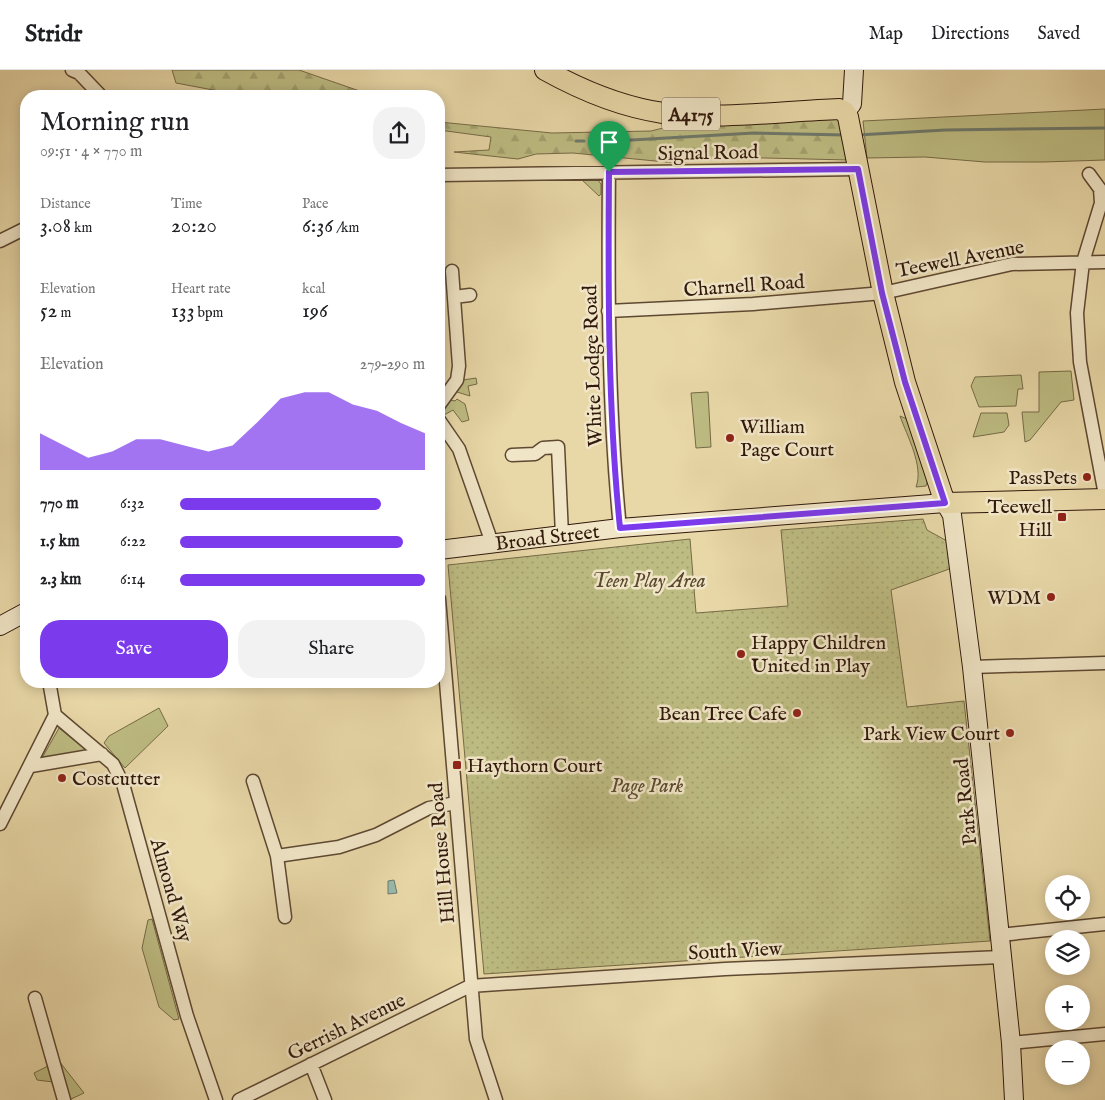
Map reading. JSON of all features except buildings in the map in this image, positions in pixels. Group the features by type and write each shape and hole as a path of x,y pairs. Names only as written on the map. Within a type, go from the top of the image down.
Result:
{"main road":[{"name":"A4175","path":"545,70 582,88 619,102 663,112 700,115 839,109 847,118"},
{"path":"847,118 882,293 905,382 945,503"},
{"name":"Broad Street","path":"945,503 1105,499"}],"street":[{"path":"72,70 79,73 95,90"},
{"path":"847,118 852,104 854,70"},
{"name":"Signal Road","path":"445,175 857,164"},
{"name":"White Lodge Road","path":"609,172 608,311 611,440 620,528"},
{"path":"1089,174 1100,189 1101,203 1084,262 1077,313 1080,362 1105,495"},
{"path":"0,241 20,231"},
{"name":"Teewell Avenue","path":"882,293 1012,264 1105,262"},
{"path":"445,396 456,380 459,366 452,271"},
{"name":"Charnell Road","path":"608,311 753,304 882,293"},
{"path":"454,297 470,295"},
{"path":"445,429 459,449 492,544"},
{"path":"512,455 535,454 543,448 558,447 562,535"},
{"name":"Broad Street","path":"445,549 620,528 945,503"},
{"name":"Park Road","path":"945,503 952,514 972,667 1011,1043 1014,1100"},
{"path":"0,626 20,615"},
{"path":"972,667 1105,663"},
{"name":"Hill House Road","path":"445,671 470,986 476,1039 496,1100"},
{"path":"0,824 31,766 55,714 50,688"},
{"name":"Almond Way","path":"55,714 113,764 123,784 187,1016 216,1100"},
{"path":"31,766 102,754"},
{"path":"253,781 277,856 285,917"},
{"path":"277,856 339,847 376,835 430,808 456,804"},
{"path":"1000,935 1105,924"},
{"name":"South View","path":"470,986 725,969 1002,957"},
{"name":"Gerrish Avenue","path":"239,1100 470,986"},
{"path":"35,998 64,1100"},
{"path":"1011,1043 1105,1034"},
{"path":"312,1064 325,1100"}],"green space":[{"path":"172,70 299,70 357,90 213,90 176,83"},
{"path":"1105,109 1105,160 985,162 925,157 867,158 863,121"},
{"path":"836,118 844,123 849,160 723,157 676,163 573,153 536,154 518,159 454,152 489,150 491,137 445,131 445,123 552,133 651,131 687,122"},
{"path":"581,179 597,179 601,184 601,194 599,196"},
{"path":"1071,371 1074,400 1061,402 1030,440 1025,442 1022,412 1039,412 1039,372"},
{"path":"1021,375 1023,389 1018,389 1016,406 979,407 971,386 975,377"},
{"path":"476,378 477,384 468,386 470,396 457,392 463,380"},
{"path":"708,392 711,447 696,448 691,393"},
{"path":"457,399 465,404 469,420 462,422 453,410 445,414 445,405 450,400 455,401"},
{"path":"981,413 1007,413 1009,425 1004,432 973,437"},
{"path":"900,416 907,419 928,479 926,486 916,487 918,470 916,461"},
{"name":"Page Park","path":"923,519 927,530 947,541 952,568 891,590 907,707 964,701 990,941 484,974 448,565 690,539 696,613 788,606 781,530"},
{"path":"159,708 168,726 125,768 104,743 109,736"},
{"path":"59,728 86,750 84,754 42,758"},
{"path":"152,919 179,1019 174,1020 159,1007 142,948 148,920"},
{"path":"59,1061 84,1093 69,1100"},
{"path":"48,1066 53,1082 37,1080 34,1073"}],"shaded area":[{"path":"394,880 397,893 388,894 388,881"}],"waterway":[{"path":"858,135 945,130 1105,128"},
{"path":"614,141 754,133 845,135"},
{"path":"576,141 584,141"},
{"path":"597,141 602,141"}],"place":[{"name":"William Page Court","path":"730,438"},
{"name":"PassPets","path":"1087,477"},
{"name":"Teewell Hill","path":"1062,517"},
{"name":"WDM","path":"1051,597"},
{"name":"Happy Children United in Play","path":"741,654"},
{"name":"Bean Tree Cafe","path":"797,713"},
{"name":"Park View Court","path":"1010,733"},
{"name":"Haythorn Court","path":"457,765"},
{"name":"Costcutter","path":"62,778"}],"route":[{"path":"858,169 882,293 905,382 945,503 620,528 611,440 608,311 609,172 858,169"}],"park label":[{"name":"Teen Play Area","path":"649,580"}]}
